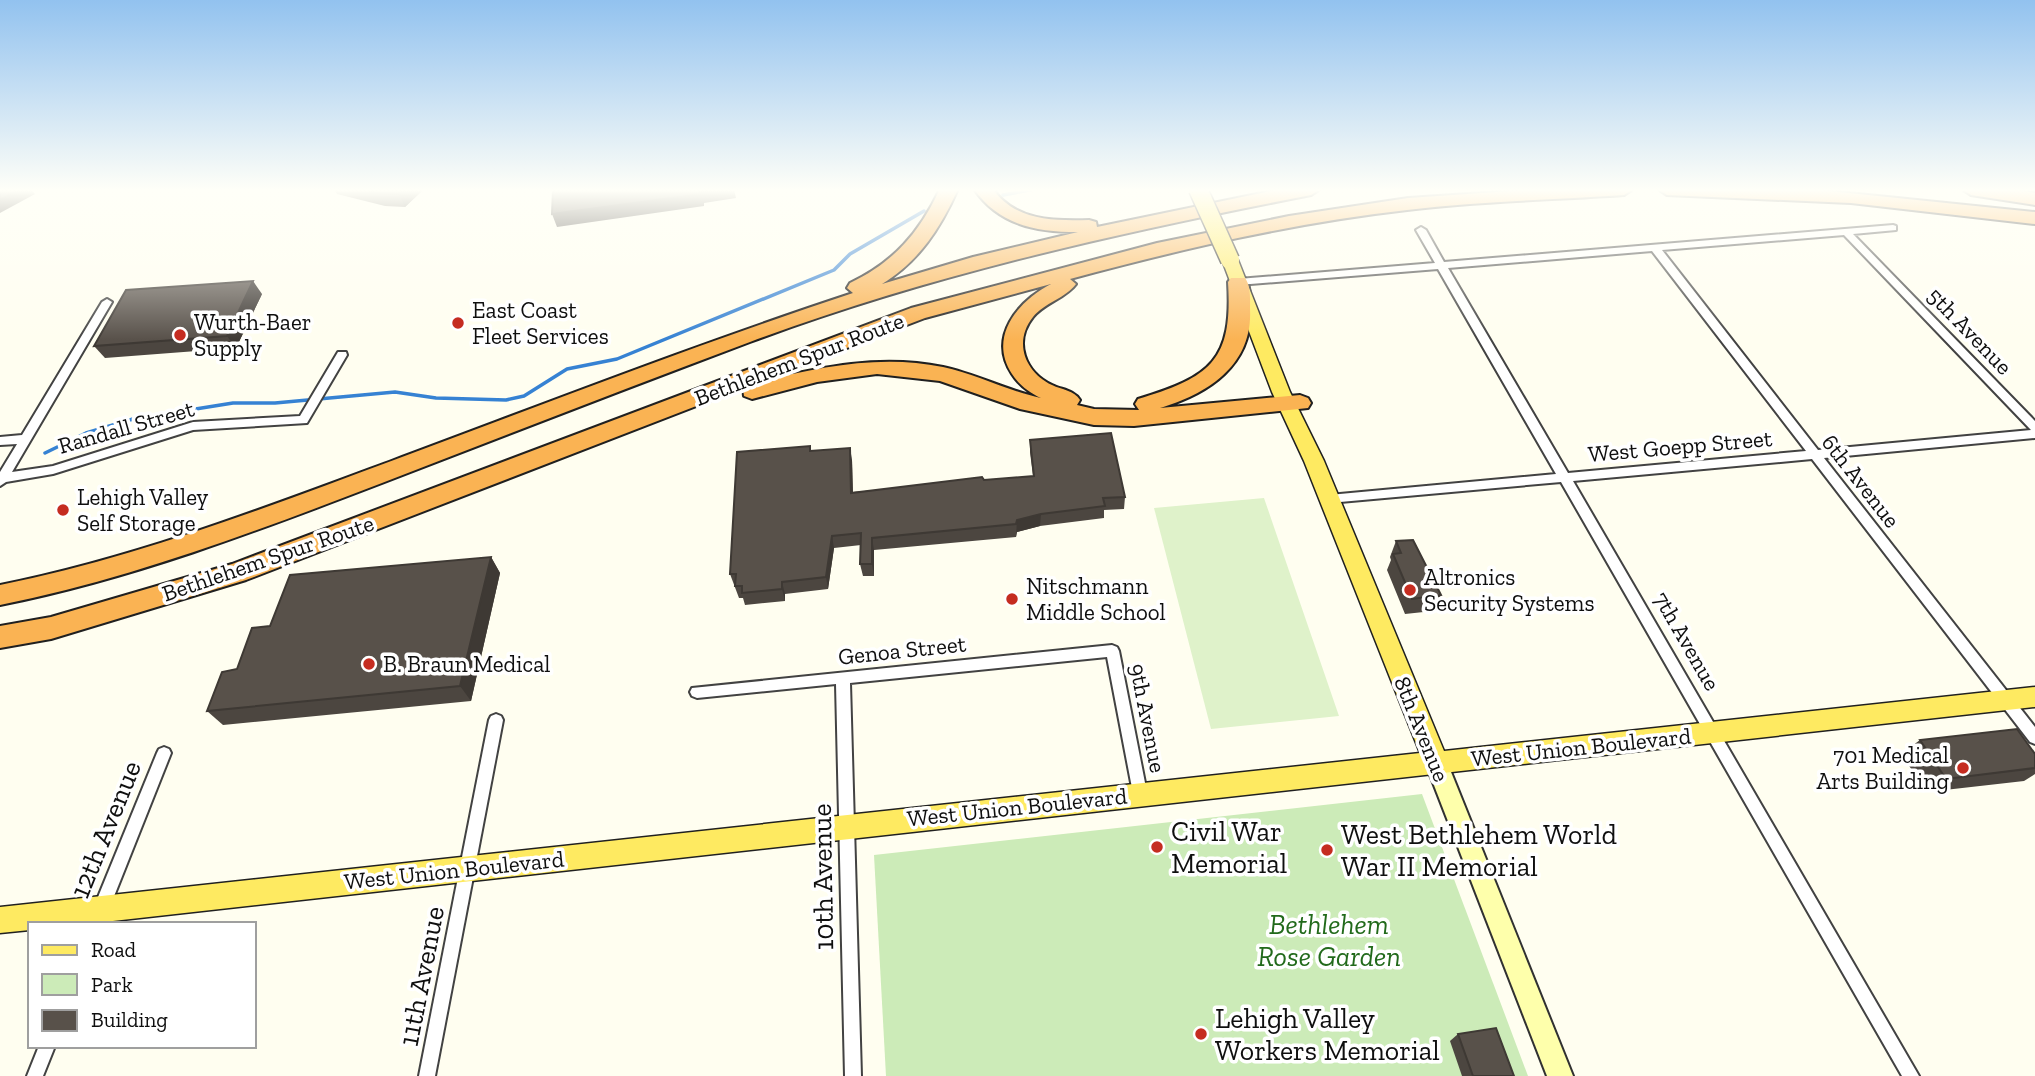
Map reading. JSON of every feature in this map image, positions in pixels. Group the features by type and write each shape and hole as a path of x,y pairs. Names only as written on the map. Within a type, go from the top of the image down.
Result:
{"highway":[{"path":"746,336 864,285 905,259 922,239"},
{"name":"Bethlehem Spur Route","path":"0,595 65,582 266,518 746,336 980,261 1076,239"},
{"name":"Bethlehem Spur Route","path":"0,637 51,628 237,573 918,313 1157,249 1205,239"},
{"path":"1225,239 1074,280 1042,296 1017,321 1010,341 1010,351 1019,370 1034,384 1077,402 1105,406 1291,398"},
{"path":"1141,405 1189,390 1222,366 1240,330 1246,282"},
{"path":"528,464 766,387 817,375 877,367 942,374 1020,401 1104,418 1291,398"}],"main road":[{"name":"8th Avenue","path":"1226,239 1237,259"},
{"name":"8th Avenue","path":"1230,239 1329,499 1560,1076"},
{"name":"West Union Boulevard","path":"0,920 98,917 469,869 1140,793 2035,697"}],"street":[{"name":"7th Avenue","path":"1427,239 1911,1076"},
{"path":"1246,282 1760,239"},
{"name":"5th Avenue","path":"1853,239 2035,428"},
{"name":"6th Avenue","path":"1655,248 2035,738"},
{"path":"1,480 107,302"},
{"name":"Randall Street","path":"1,480 53,470 193,426 303,420 342,355"},
{"name":"West Goepp Street","path":"1329,499 2035,434"},
{"path":"0,441 24,439"},
{"name":"Genoa Street","path":"697,692 1112,651"},
{"name":"9th Avenue","path":"1112,651 1140,793"},
{"name":"10th Avenue","path":"843,677 853,1076"},
{"name":"11th Avenue","path":"427,1076 496,720"},
{"name":"12th Avenue","path":"98,917 164,753"},
{"path":"35,1076 46,1048"}],"green space":[{"path":"1264,498 1339,716 1211,729 1154,508"},
{"name":"Bethlehem Rose Garden","path":"1422,794 1528,1076 886,1076 874,855"}],"building":[{"name":"Wurth-Baer Supply","path":"253,281 227,336 94,346 126,290"},
{"name":"Nitschmann Middle School","path":"1111,433 1125,497 1103,498 1105,506 1041,514 1017,520 1016,524 872,538 872,564 860,564 861,533 832,536 826,577 782,582 782,589 742,593 742,586 735,586 736,574 730,574 737,452 810,446 810,451 850,448 851,493 982,477 984,480 1034,476 1030,440"},
{"path":"1413,540 1441,595 1412,599 1393,554 1401,553 1396,541"},
{"name":"B. Braun Medical","path":"491,557 460,686 207,711 222,672 237,669 252,628 270,626 290,575"},
{"path":"2017,729 2035,754 2035,768 1946,779 1920,740"},
{"path":"1496,1028 1514,1076 1473,1076 1458,1034"}],"waterway":[{"path":"45,453 86,433 133,419 233,403 275,403 395,392 436,398 506,400 524,396 567,369 617,359 834,270 850,254 875,239"}],"place":[{"name":"East Coast Fleet Services","path":"458,323"},
{"name":"Wurth-Baer Supply","path":"180,335"},
{"name":"Lehigh Valley Self Storage","path":"63,510"},
{"name":"Altronics Security Systems","path":"1410,590"},
{"name":"Nitschmann Middle School","path":"1012,599"},
{"name":"B. Braun Medical","path":"369,664"},
{"name":"701 Medical Arts Building","path":"1963,768"},
{"name":"Civil War Memorial","path":"1157,847"},
{"name":"West Bethlehem World War II Memorial","path":"1327,850"},
{"name":"Lehigh Valley Workers Memorial","path":"1201,1034"}]}
